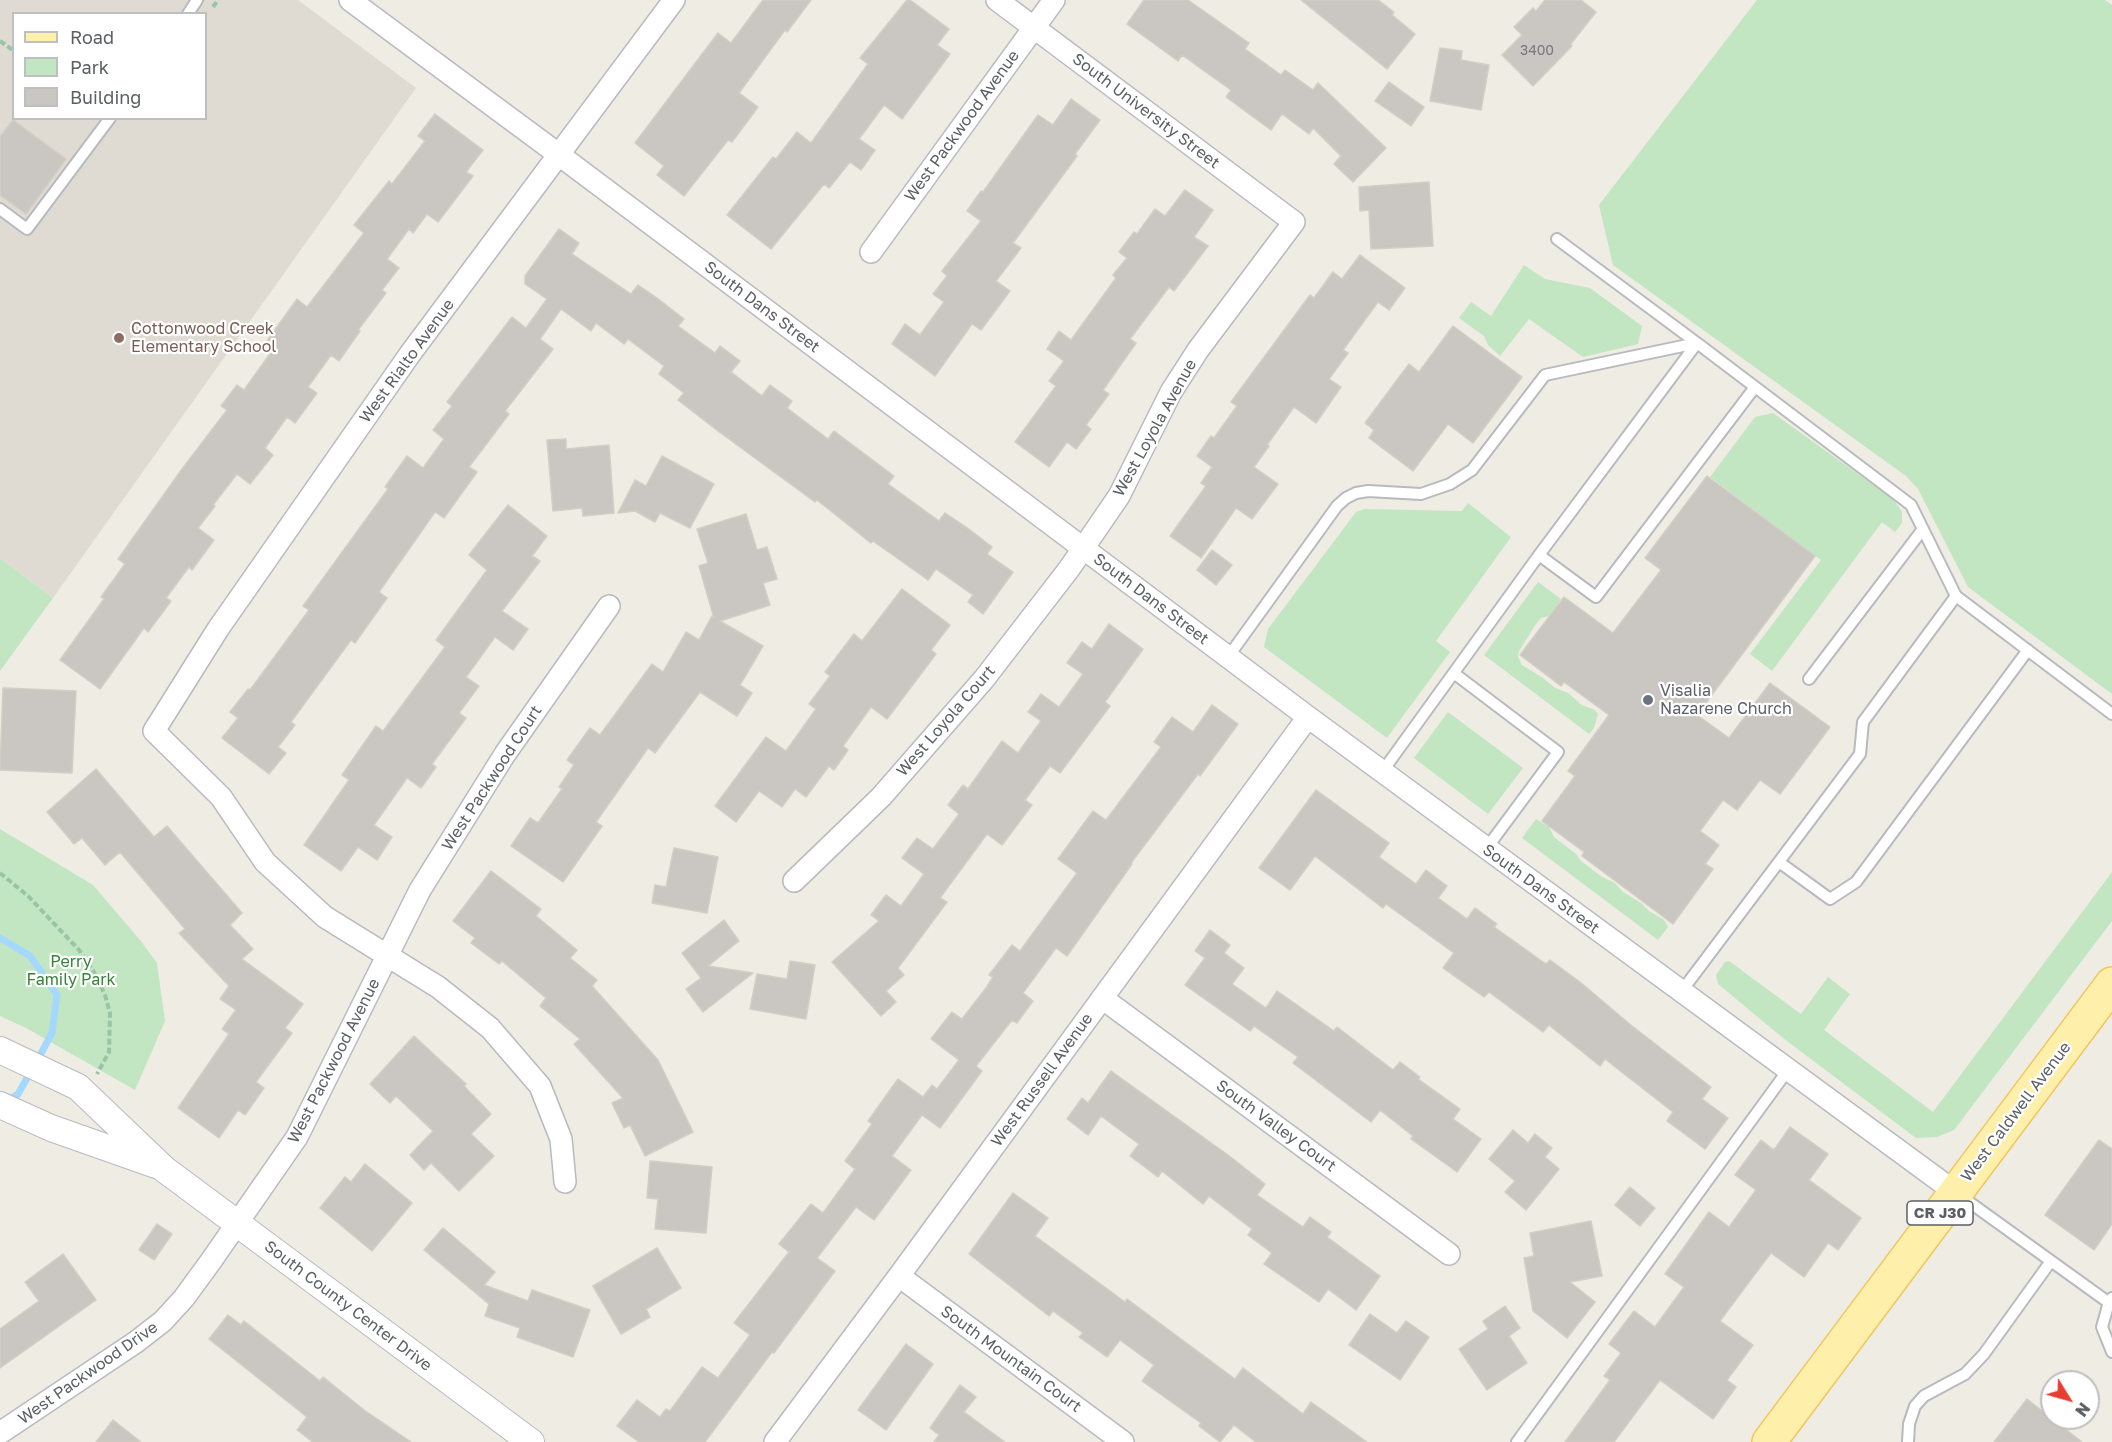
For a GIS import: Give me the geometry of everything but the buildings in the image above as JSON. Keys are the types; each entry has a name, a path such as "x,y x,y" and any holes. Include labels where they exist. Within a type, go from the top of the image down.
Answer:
{"main road":[{"name":"West Caldwell Avenue","path":"1769,1442 2112,984"}],"street":[{"name":"South Dans Street","path":"351,0 1382,772 1955,1192"},
{"name":"West Rialto Avenue","path":"388,957 325,917 265,862 221,797 154,730 218,629 417,345 674,0"},
{"name":"South University Street","path":"998,0 1294,222"},
{"name":"West Packwood Avenue","path":"871,252 1054,0"},
{"name":"West Loyola Avenue","path":"1083,548 1119,496 1171,392 1187,366 1294,222"},
{"name":"West Loyola Court","path":"794,881 881,797 968,698 1083,548"},
{"name":"West Packwood Court","path":"388,957 420,890 493,773 609,606"},
{"name":"West Russell Avenue","path":"775,1442 1308,717"},
{"name":"West Packwood Avenue","path":"237,1224 297,1137 388,957"},
{"path":"388,957 438,987 490,1028 540,1086 561,1139 565,1182"},
{"name":"South Valley Court","path":"1102,998 1449,1254"},
{"name":"South County Center Drive","path":"0,1050 87,1081 164,1168 531,1442"},
{"name":"South County Center Drive","path":"0,1105 51,1128 164,1168"},
{"name":"West Packwood Drive","path":"0,1433 136,1341 163,1320 184,1298 237,1224"},
{"name":"South Mountain Court","path":"899,1276 1123,1442"}],"lane":[{"path":"0,209 27,229 109,120"},
{"path":"1557,239 1911,505 1956,596 2112,714"},
{"path":"1382,772 1539,555 1697,344"},
{"path":"1228,657 1337,506 1346,498 1368,491 1421,494 1450,484 1472,470 1545,375 1697,344"},
{"path":"1539,555 1596,597 1755,387"},
{"path":"1809,679 1923,529"},
{"path":"1681,992 1860,754 1863,722 1956,596"},
{"path":"1779,862 1830,899 1856,882 2028,650"},
{"path":"1455,674 1558,752 1486,849"},
{"path":"1517,1442 1788,1070"},
{"path":"1955,1192 2111,1302 2102,1327 2112,1352"},
{"path":"1908,1442 1909,1424 1915,1406 1923,1396 1965,1374 1984,1354 2050,1261"}],"path":[{"path":"0,873 28,896 79,950 94,972 105,995 110,1013 109,1052 87,1081"}],"shaded area":[{"name":"Cottonwood Creek Elementary School","path":"0,0 298,0 416,88 53,598 0,558"}],"green space":[{"path":"1757,0 2105,0 2112,5 2112,694 1968,587 1918,489 1906,476 1613,265 1599,205"},
{"path":"1524,265 1545,279 1590,288 1642,326 1638,344 1583,357 1529,319 1500,356 1488,345 1484,336 1459,318 1471,302 1491,316"},
{"path":"1773,413 1894,500 1902,512 1902,523 1895,532 1882,522 1772,671 1750,654 1821,560 1710,477 1755,417"},
{"path":"1468,503 1511,537 1436,641 1450,652 1387,738 1264,647 1268,629 1356,512 1364,509 1462,511"},
{"path":"0,558 53,598 0,671"},
{"path":"1538,582 1561,599 1549,616 1541,618 1536,624 1519,651 1518,657 1522,665 1555,688 1568,693 1582,705 1595,710 1598,714 1594,728 1589,734 1484,655"},
{"path":"1448,712 1523,768 1488,814 1414,758"},
{"path":"1536,819 1549,827 1554,837 1576,854 1581,861 1664,920 1668,927 1658,940 1522,838"},
{"name":"Perry Family Park","path":"0,829 93,885 157,963 165,1021 135,1090 26,1028 0,1016"},
{"path":"2112,872 2112,921 1954,1130 1937,1137 1916,1138 1783,1038 1718,984 1716,975 1725,962 1729,961 1801,1014 1828,977 1850,994 1824,1030 1933,1112"}],"waterway":[{"path":"0,938 30,956 57,995 52,1033 37,1061"},
{"path":"7,1101 18,1094 31,1071"}],"place":[{"name":"Cottonwood Creek Elementary School","path":"119,338"},
{"name":"Visalia Nazarene Church","path":"1648,700"}]}
